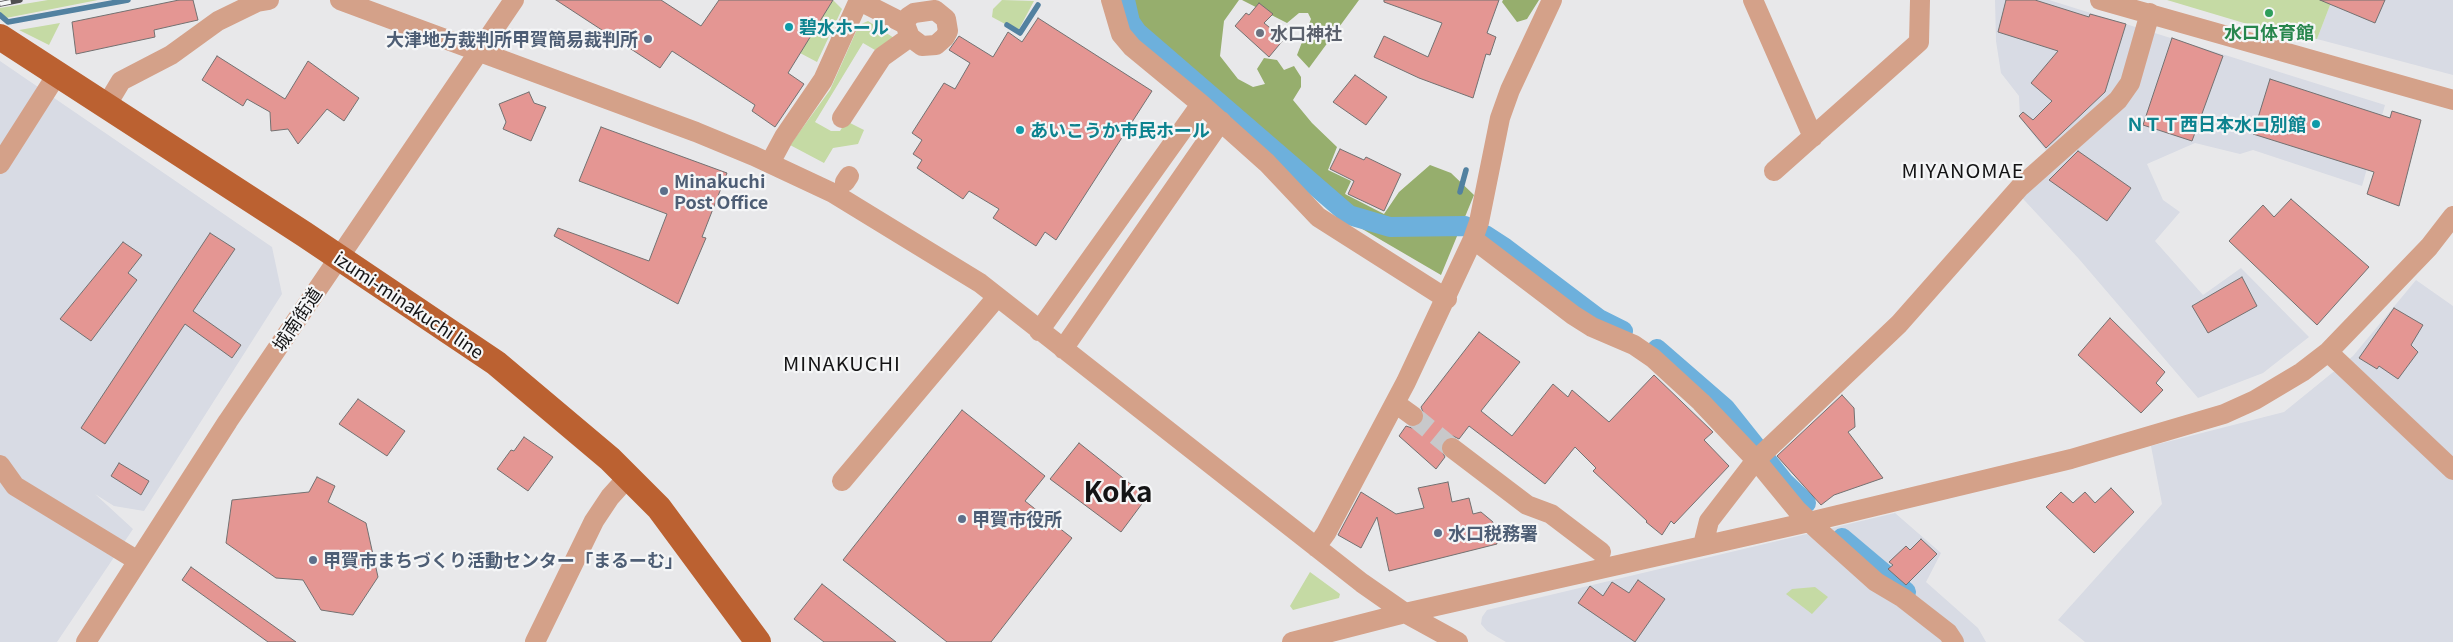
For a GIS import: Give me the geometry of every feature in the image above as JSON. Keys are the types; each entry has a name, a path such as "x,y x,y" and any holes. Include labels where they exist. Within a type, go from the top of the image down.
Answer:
{"main road":[{"name":"izumi-minakuchi line","path":"0,37 56,76 106,106 496,363 628,477 659,508 758,642"}],"street":[{"path":"106,106 121,81 171,55 218,22 256,2 269,0"},
{"path":"340,0 696,132 770,163 841,198 936,255 997,297 1316,547 1406,613 1458,642"},
{"name":"城南街道","path":"86,642 228,421 514,0"},
{"path":"770,163 784,138 823,80 858,0 908,31 882,57 842,118"},
{"path":"1111,0 1121,34 1132,47 1221,121 1266,163 1318,217 1446,299"},
{"path":"1316,547 1326,533 1395,403 1446,299 1475,232 1500,118 1510,90 1552,0"},
{"path":"1753,0 1813,137"},
{"path":"1774,172 1919,42 1920,0"},
{"path":"2100,0 2453,100"},
{"path":"1703,545 1709,521 1761,455 1899,324 2020,187 2118,100 2130,83 2150,13"},
{"path":"0,164 56,76"},
{"path":"1039,330 1201,104"},
{"path":"1063,349 1221,121"},
{"path":"1292,642 1406,613 1809,522 2071,459 2189,426 2224,414 2255,400 2302,372 2328,352 2424,253 2453,216"},
{"path":"1475,232 1574,315 1592,327 1634,345 1653,358 1761,455 1797,510 1809,522 1876,582 1903,598 1933,621 1948,633 1954,642"},
{"path":"842,481 997,297"},
{"path":"2328,352 2453,470"},
{"path":"1395,403 1413,416"},
{"path":"1452,448 1527,505 1551,514 1601,552"},
{"path":"0,466 15,486 138,561"},
{"path":"535,642 594,521 610,497 628,477"}],"shaded area":[{"path":"1995,0 2049,0 2385,105 2362,186 2253,150 2240,154 2195,143 2147,164 2163,200 2180,212 2155,241 2203,295 2241,268 2309,337 2263,373 2198,398 2079,259 2012,187 2048,153 2020,118 2019,96 2001,73 1996,41"},
{"path":"2332,0 2453,0 2453,75 2317,39"},
{"path":"0,61 272,247 282,294 144,511 114,506 95,494 133,529 57,642 0,642"},
{"path":"2416,280 2453,306 2453,642 2085,642 2058,620 2162,504 2151,446 2284,412 2353,356"},
{"path":"1895,513 1941,553 1926,582 1978,628 1986,642 1506,642 1487,631 1481,624 1482,617 1487,610"}],"green space":[{"path":"48,0 98,0 6,18 0,12 0,8"},
{"path":"833,0 842,9 817,62 800,53"},
{"path":"1002,0 1034,1 1018,31 992,17 993,9"},
{"path":"1120,0 1239,0 1224,21 1220,56 1238,79 1253,87 1265,84 1257,69 1264,58 1277,60 1284,70 1294,66 1301,77 1301,87 1293,100 1312,123 1337,147 1328,170 1351,181 1345,194 1384,214 1399,192 1430,165 1451,173 1474,195 1441,275 1352,223 1163,65 1125,25"},
{"path":"1242,0 1359,0 1309,68 1297,55 1311,19 1308,13 1299,13 1287,23"},
{"path":"1503,0 1539,0 1527,19 1517,22 1502,2"},
{"name":"水口体育館","path":"2167,0 2332,0 2317,39 2254,26"},
{"path":"868,21 894,38 875,50 863,43 815,122 831,131 840,131 846,121 864,130 858,144 833,148 824,163 790,145 830,90 859,25"},
{"path":"60,23 49,45 19,30"},
{"path":"1310,572 1340,594 1339,598 1293,610 1290,606"},
{"path":"1815,587 1828,597 1812,614 1786,594 1792,589"}],"building":[{"path":"179,0 193,0 198,20 154,30 155,37 76,54 72,22"},
{"path":"556,0 661,0 701,26 719,0 833,0 788,73 804,84 775,127 752,111 755,105 672,51 660,68"},
{"path":"1384,0 1499,0 1487,33 1496,37 1490,55 1486,54 1473,98 1419,78 1374,57 1384,36 1428,57 1442,23 1384,2"},
{"path":"2006,0 2035,0 2089,17 2090,14 2126,24 2105,92 2046,148 2019,116 2023,112 2033,120 2052,101 2031,83 2058,51 1998,32"},
{"path":"2320,0 2385,0 2375,23"},
{"name":"水口神社","path":"1259,3 1273,14 1264,23 1284,39 1269,57 1235,26 1246,13 1249,15"},
{"name":"あいこうか市民ホール","path":"1038,18 1152,91 1056,240 1045,232 1036,246 993,218 999,209 969,191 963,199 917,168 922,160 913,154 922,140 912,133 944,83 955,89 970,63 949,50 959,36 993,57 1008,32 1022,42"},
{"path":"2172,38 2223,56 2192,141 2143,125"},
{"path":"217,56 285,99 308,61 359,98 344,121 327,109 298,144 288,129 271,131 270,112 247,99 243,106 202,80"},
{"path":"1355,75 1387,97 1366,125 1333,102"},
{"name":"ＮＴＴ西日本水口別館","path":"2270,79 2390,118 2392,111 2421,120 2399,206 2367,194 2374,172 2253,134"},
{"path":"529,92 534,103 546,107 531,141 503,129 506,122 499,104"},
{"path":"601,127 727,173 702,237 706,238 678,304 554,236 558,228 649,261 667,214 579,181"},
{"path":"1340,149 1364,160 1366,157 1401,174 1384,211 1348,194 1354,181 1330,169"},
{"path":"2078,151 2131,188 2107,221 2049,180"},
{"path":"2291,199 2369,267 2317,325 2229,241 2263,205 2274,217"},
{"path":"210,233 235,249 193,311 241,345 232,358 185,324 105,444 81,428"},
{"path":"123,242 142,255 128,273 137,280 91,341 60,319"},
{"path":"2242,277 2257,306 2208,333 2192,306"},
{"path":"2394,308 2423,325 2411,345 2418,352 2398,379 2379,366 2377,369 2359,358"},
{"path":"2110,318 2165,372 2156,383 2163,390 2141,413 2078,355"},
{"path":"1479,332 1520,362 1481,411 1512,436 1553,384 1568,397 1572,390 1609,422 1654,375 1713,432 1704,440 1729,466 1674,524 1671,521 1662,535 1593,471 1596,468 1575,447 1545,484 1469,426 1459,439 1453,436 1443,440 1440,447 1445,457 1436,469 1399,436 1406,426 1412,428 1422,423 1425,417 1421,407"},
{"path":"1842,395 1854,408 1855,427 1848,432 1883,478 1834,495 1821,505 1777,456"},
{"path":"358,399 405,431 387,456 339,424"},
{"name":"甲賀市役所","path":"962,410 1045,476 1025,501 1072,538 991,642 947,642 843,560"},
{"path":"524,437 553,457 528,491 497,469 511,450 514,451"},
{"path":"1079,443 1147,497 1121,532 1050,479"},
{"path":"119,463 149,481 141,495 111,476"},
{"name":"甲賀市まちづくり活動センター「まるーむ」","path":"317,477 335,486 328,502 366,523 378,577 353,615 321,610 303,580 276,578 226,543 232,500 309,492"},
{"name":"水口税務署","path":"1448,482 1452,502 1469,498 1473,514 1481,512 1493,522 1497,544 1389,571 1377,517 1361,548 1338,535 1361,492 1396,514 1424,508 1418,488"},
{"path":"2111,488 2134,512 2094,553 2046,507 2061,492 2073,503 2085,492 2095,503"},
{"path":"1921,539 1937,554 1906,585 1888,569 1893,565 1889,562 1906,546 1910,550"},
{"path":"191,567 296,642 268,642 182,580"},
{"path":"1638,580 1665,599 1635,642 1578,603 1590,586 1603,596 1612,582 1629,593"},
{"path":"822,584 896,642 824,642 794,619"}],"waterway":[{"path":"0,15 8,22 128,0"},
{"path":"1125,0 1130,22 1137,32 1349,215 1390,227 1465,226 1485,235 1505,248 1599,319 1623,331"},
{"path":"1007,25 1020,33 1038,5"},
{"path":"1460,192 1466,170"},
{"path":"1447,225 1448,221"},
{"path":"1657,349 1725,408 1784,482 1806,503"},
{"path":"1842,538 1906,592"}],"tunnel":[{"path":"1413,416 1452,448"}],"railway":[{"path":"0,4 20,0"}],"place":[{"name":"水口体育館","path":"2269,13"},
{"name":"碧水ホール","path":"789,27"},
{"name":"水口神社","path":"1260,33"},
{"name":"大津地方裁判所甲賀簡易裁判所","path":"648,39"},
{"name":"ＮＴＴ西日本水口別館","path":"2316,124"},
{"name":"あいこうか市民ホール","path":"1020,130"},
{"name":"Minakuchi Post Office","path":"664,191"},
{"name":"甲賀市役所","path":"962,519"},
{"name":"水口税務署","path":"1438,533"},
{"name":"甲賀市まちづくり活動センター「まるーむ」","path":"313,560"}],"district":[{"name":"MIYANOMAE","path":"1963,170"},
{"name":"MINAKUCHI","path":"842,363"},
{"name":"Koka","path":"1118,491"}]}
